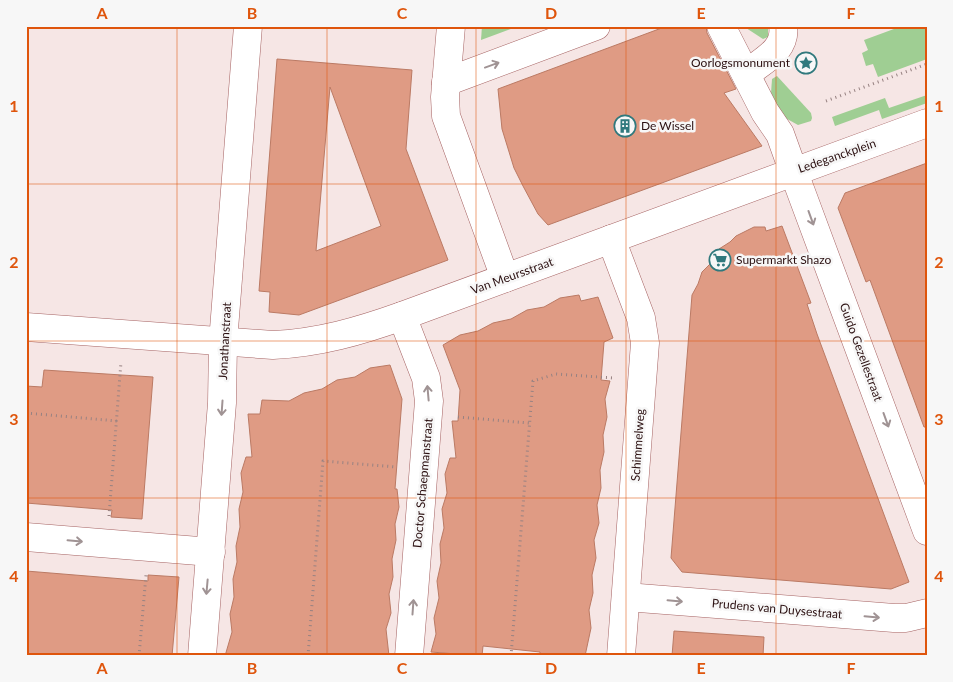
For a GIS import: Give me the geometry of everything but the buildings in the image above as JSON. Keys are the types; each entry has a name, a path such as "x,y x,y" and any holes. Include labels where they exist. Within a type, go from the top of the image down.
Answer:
{"street":[{"name":"Jonathanstraat","path":"202,656 222,403 223,342 248,26"},
{"path":"451,26 446,82 445,107 447,122 505,278"},
{"path":"446,82 596,26"},
{"name":"Ledeganckplein","path":"721,26 765,112 780,134 794,172 927,124"},
{"path":"746,74 779,47 784,36 783,26"},
{"name":"Van Meursstraat","path":"26,327 273,345 308,343 348,334 402,316 794,172"},
{"name":"Guido Gezellestraat","path":"794,172 927,530"},
{"name":"Schimmelweg","path":"611,239 641,318 645,343 621,656"},
{"name":"Doctor Schaepmanstraat","path":"402,316 426,378 429,401 421,655"},
{"path":"26,537 210,552"},
{"name":"Prudens van Duysestraat","path":"626,597 894,618 906,618 927,613"}],"path":[{"path":"826,101 927,64"},
{"path":"511,656 533,381 556,374 612,378"},
{"path":"110,509 120,375"},
{"path":"26,413 117,420"},
{"path":"453,417 529,423"},
{"path":"308,656 323,462 397,467"},
{"path":"139,656 145,590"},
{"path":"421,655 460,656"}],"green space":[{"path":"482,26 519,26 481,40"},
{"path":"743,26 768,26 768,37 763,39"},
{"path":"902,26 926,26 927,59 878,77 873,64 866,66 862,53 868,50 864,40"},
{"path":"777,76 811,113 811,121 798,125 771,110 772,79"},
{"path":"927,95 927,103 882,119 879,110 835,126 832,117 885,98 889,108"}],"place":[{"name":"Oorlogsmonument","path":"806,63"},
{"name":"De Wissel","path":"625,126"},
{"name":"Supermarkt Shazo","path":"720,260"}]}
